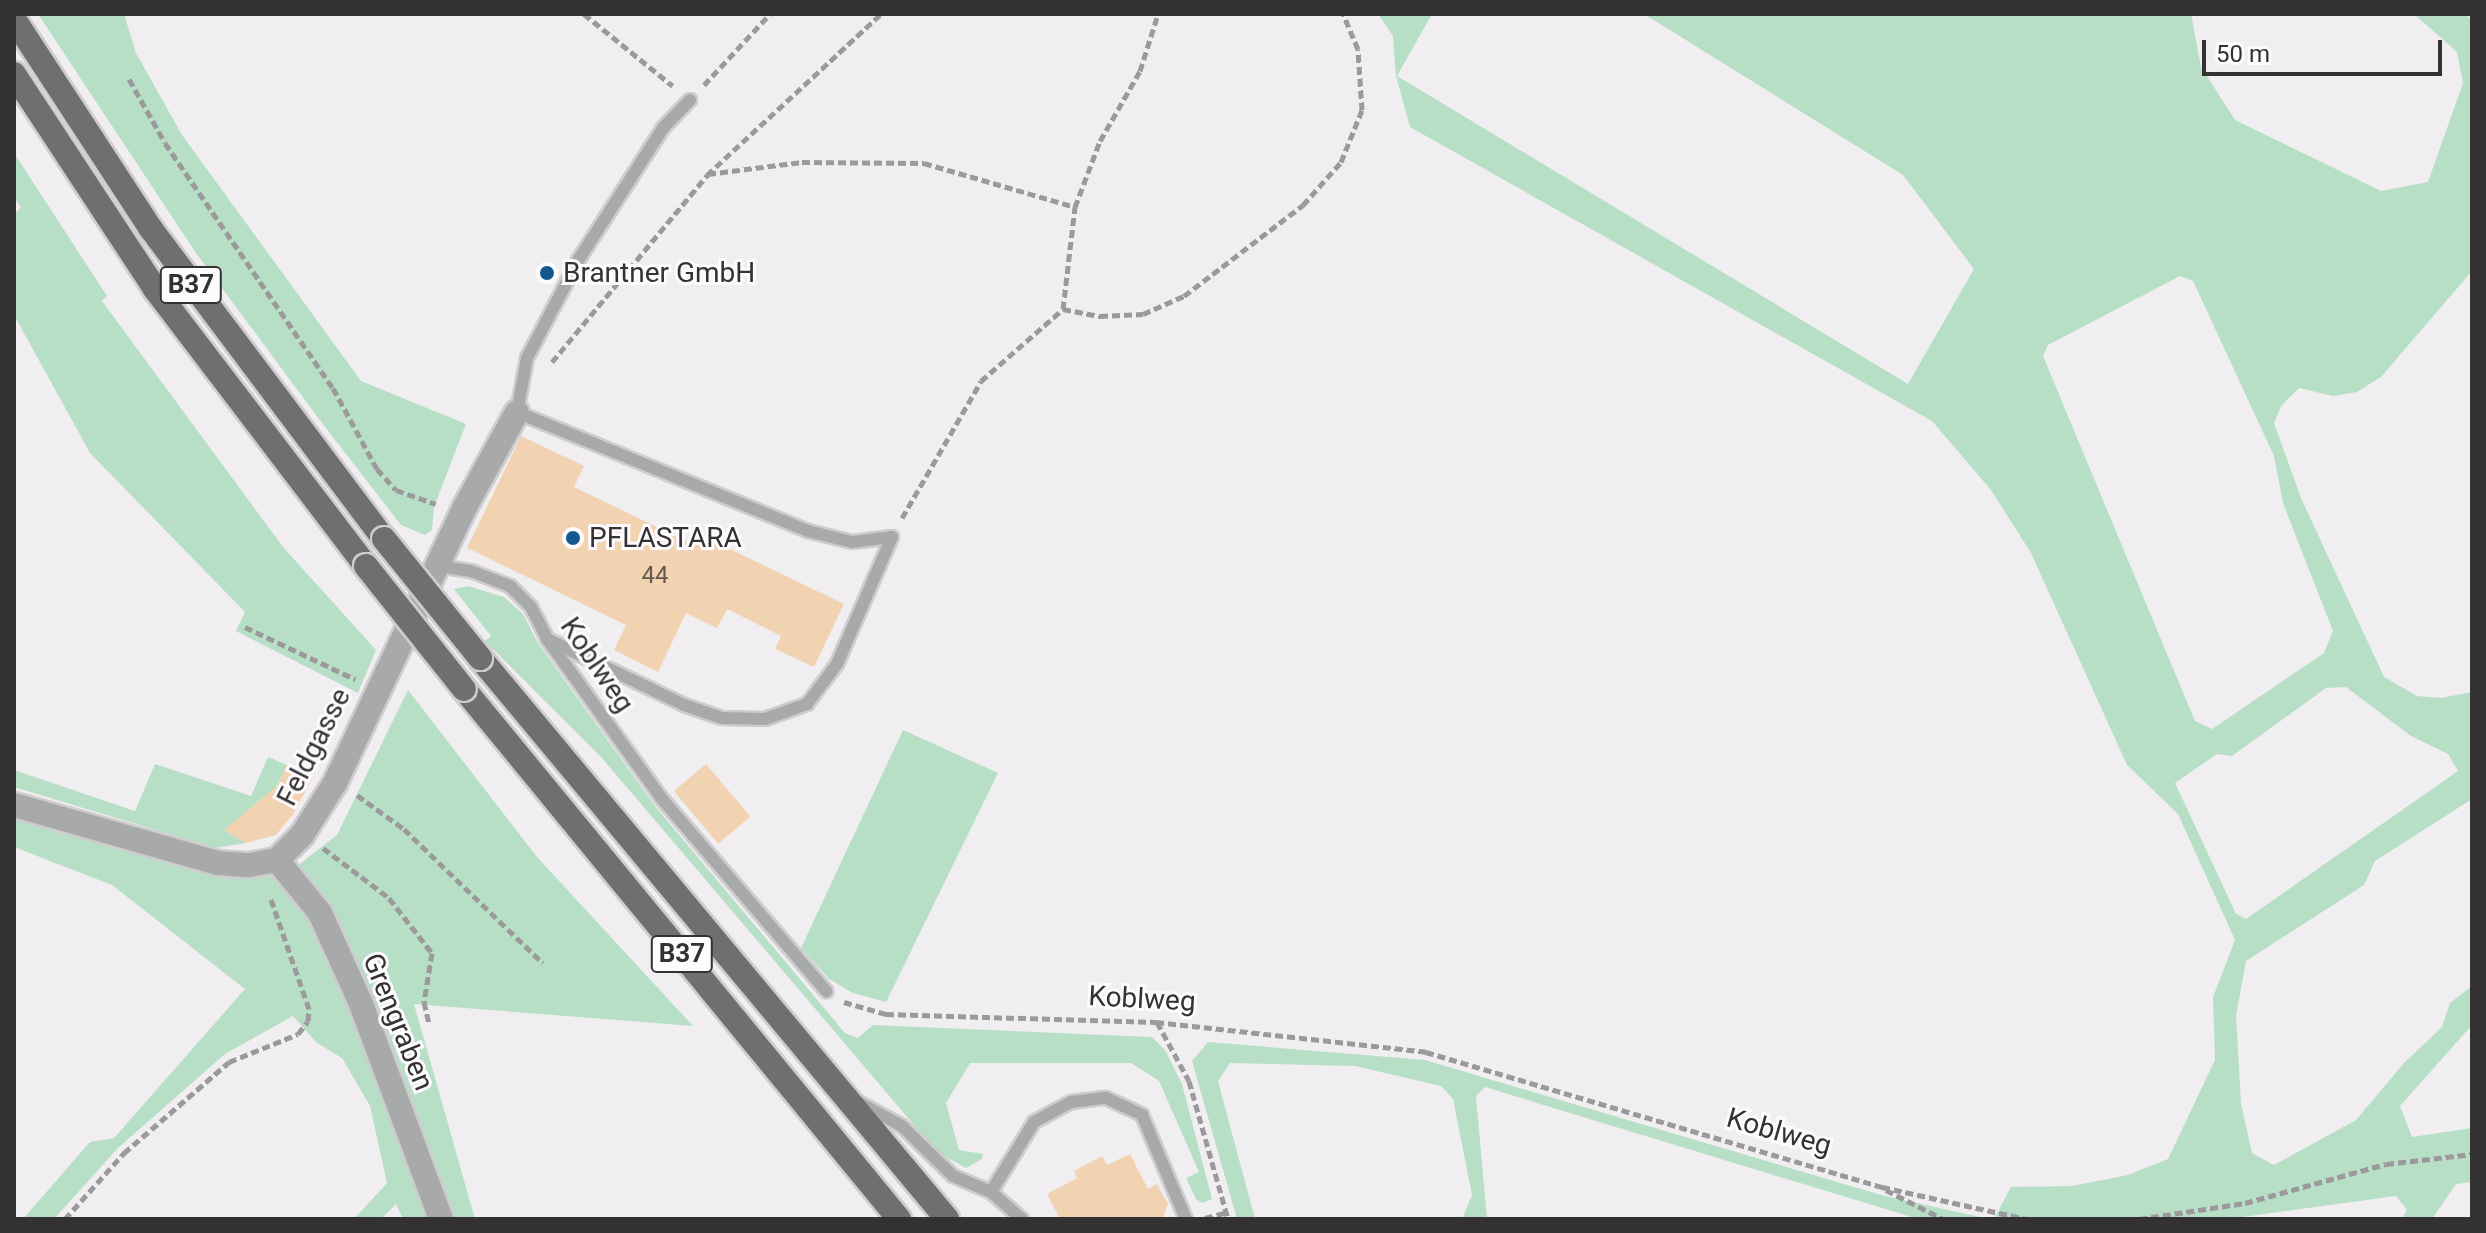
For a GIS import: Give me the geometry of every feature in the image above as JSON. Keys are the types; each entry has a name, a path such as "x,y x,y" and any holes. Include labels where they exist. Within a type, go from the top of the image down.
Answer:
{"main road":[{"name":"B37","path":"14,19 151,229 384,539 947,1219"},
{"name":"B37","path":"14,74 155,289 366,566 899,1219"}],"street":[{"name":"Feldgasse","path":"277,860 302,835 335,783 465,507 517,412"},
{"path":"14,805 154,848 249,865 277,860"},
{"name":"Grengraben","path":"277,860 320,913 361,1004 441,1219"}],"lane":[{"path":"690,100 663,128 572,271 527,358 517,412 808,531 852,542 892,537"},
{"path":"547,639 684,705 722,718 765,719 807,704 837,664 892,537"},
{"name":"Koblweg","path":"438,566 471,571 510,586 531,607 547,639 662,799 826,991"},
{"path":"845,1095 902,1126 953,1176 991,1192 1022,1219"},
{"path":"991,1192 1034,1122 1071,1102 1106,1098 1142,1115 1186,1219"}],"path":[{"path":"584,14 592,17 690,100 770,14"},
{"path":"517,412 707,175 881,14"},
{"path":"892,537 981,381 1063,309 1075,207 1100,141 1140,71 1158,14"},
{"path":"1063,309 1100,316 1157,308 1184,296 1303,205 1341,162 1362,110 1358,49 1343,14"},
{"path":"129,79 165,143 333,388 377,469 396,490 418,503 465,507"},
{"path":"707,175 754,164 924,163 1075,207"},
{"path":"245,627 377,690"},
{"path":"335,783 404,829 543,963"},
{"path":"302,835 389,898 432,953 424,1002 429,1023"},
{"path":"65,1219 124,1153 229,1062 298,1034 308,1021 309,1009 266,885 249,865"},
{"name":"Koblweg","path":"826,991 850,1006 886,1014 1156,1022 1426,1052 1882,1187 2026,1219"},
{"path":"1156,1022 1189,1081 1228,1215 1201,1219"},
{"path":"2139,1219 2245,1203 2386,1164 2472,1154"},
{"path":"1882,1187 1943,1219"}],"green space":[{"path":"38,14 124,14 136,53 182,135 361,381 466,424 434,507 432,530 425,535 401,525 322,423 196,253"},
{"path":"1378,14 1432,14 1397,76 1908,384 1974,269 1903,175 1644,14 2191,14 2201,67 2235,120 2381,191 2428,182 2463,83 2457,52 2414,14 2465,14 2472,20 2472,271 2381,377 2357,392 2333,396 2299,388 2281,406 2274,423 2301,498 2384,677 2417,696 2441,698 2472,692 2472,799 2375,861 2364,885 2246,961 2236,1016 2241,1104 2252,1153 2274,1165 2356,1120 2404,1063 2442,1027 2450,1003 2472,986 2472,1025 2400,1106 2412,1137 2472,1128 2472,1182 2456,1184 2432,1219 2402,1219 2407,1210 2396,1196 2228,1219 1994,1219 2011,1187 2072,1186 2128,1175 2168,1159 2215,1060 2213,997 2235,940 2178,814 2127,765 2031,553 1991,490 1932,421 1410,127 1396,76 1393,36","holes":["2180,276 2193,281 2274,456 2283,503 2333,631 2324,653 2212,729 2195,721 2043,356 2048,345","2346,687 2411,736 2448,754 2458,771 2246,919 2236,914 2175,783 2217,754 2232,756 2326,688"]},
{"path":"14,153 107,296 102,301 283,547 376,650 358,693 236,631 245,612 90,453 14,315 14,215 21,207 14,197"},
{"path":"468,586 504,597 523,614 538,643 655,806 845,1033 858,1038 873,1025 1152,1037 1165,1050 1182,1084 1212,1199 1202,1203 1196,1199 1186,1178 1199,1172 1159,1081 1131,1063 970,1063 946,1103 959,1150 983,1154 982,1159 966,1168 937,1152 602,758 485,641 491,636 454,589"},
{"path":"408,690 537,857 693,1026 414,1004 475,1219 403,1219 396,1204 381,1219 354,1219 387,1183 370,1106 342,1058 317,1043 293,1016 225,1054 118,1148 54,1219 23,1219 90,1142 114,1138 245,989 112,885 14,847 14,818 214,877 284,876 337,835"},
{"path":"903,730 998,773 886,1002 853,993 829,979 801,948"},
{"path":"268,757 287,765 268,803 260,800 225,830 246,843 215,848 14,787 14,770 135,811 155,764 251,796"},
{"path":"1208,1042 1425,1060 1881,1195 1989,1219 1918,1219 1485,1087 1476,1096 1487,1219 1462,1219 1472,1195 1453,1099 1441,1086 1355,1066 1230,1063 1218,1081 1255,1219 1237,1219 1192,1061"}],"building":[{"path":"521,436 584,466 574,487 694,545 699,534 844,604 814,667 775,649 781,636 727,609 717,628 686,613 658,672 614,650 626,625 467,548"},
{"path":"706,764 750,817 718,844 674,791"},
{"path":"287,765 312,778 294,813 276,835 246,843 224,830 277,786"},
{"path":"1130,1154 1148,1189 1157,1184 1168,1204 1162,1219 1060,1219 1047,1194 1077,1178 1074,1171 1102,1156 1107,1165"}],"place":[{"name":"Brantner GmbH","path":"547,273"},
{"name":"PFLASTARA","path":"573,538"}]}
